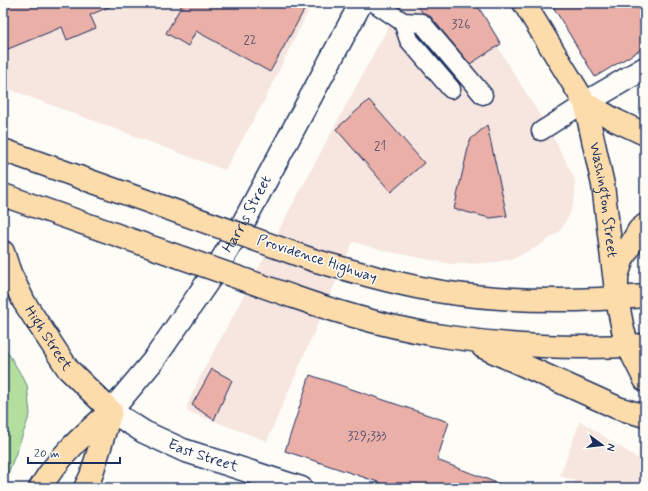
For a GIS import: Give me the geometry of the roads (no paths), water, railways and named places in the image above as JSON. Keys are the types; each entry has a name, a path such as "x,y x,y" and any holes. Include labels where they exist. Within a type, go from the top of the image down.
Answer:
{"main road":[{"name":"Harris Street","path":"111,411 153,361 214,271 240,229 361,3"},
{"name":"Washington Street","path":"524,3 585,103 603,185 617,299"},
{"path":"585,103 645,68"},
{"name":"Washington Street","path":"585,103 617,122 645,134"},
{"name":"Providence Highway","path":"3,150 314,260 386,280 442,292 520,299 617,299 645,296"},
{"path":"3,195 290,296 368,320 466,340 534,346 637,346"},
{"path":"645,225 639,230 623,258 617,276 617,299 623,330 637,346 645,380"},
{"name":"High Street","path":"3,252 10,273 24,302 68,369 111,411"},
{"path":"466,340 618,408 645,416"},
{"path":"40,488 49,472 65,454 87,431 111,411"},
{"path":"85,488 91,476 111,411"},
{"name":"East Street","path":"111,411 144,432 183,450 300,488"}],"lane":[{"path":"375,3 403,22 422,23 483,95"},
{"path":"403,22 409,40 451,89"},
{"path":"541,131 585,103"}]}
